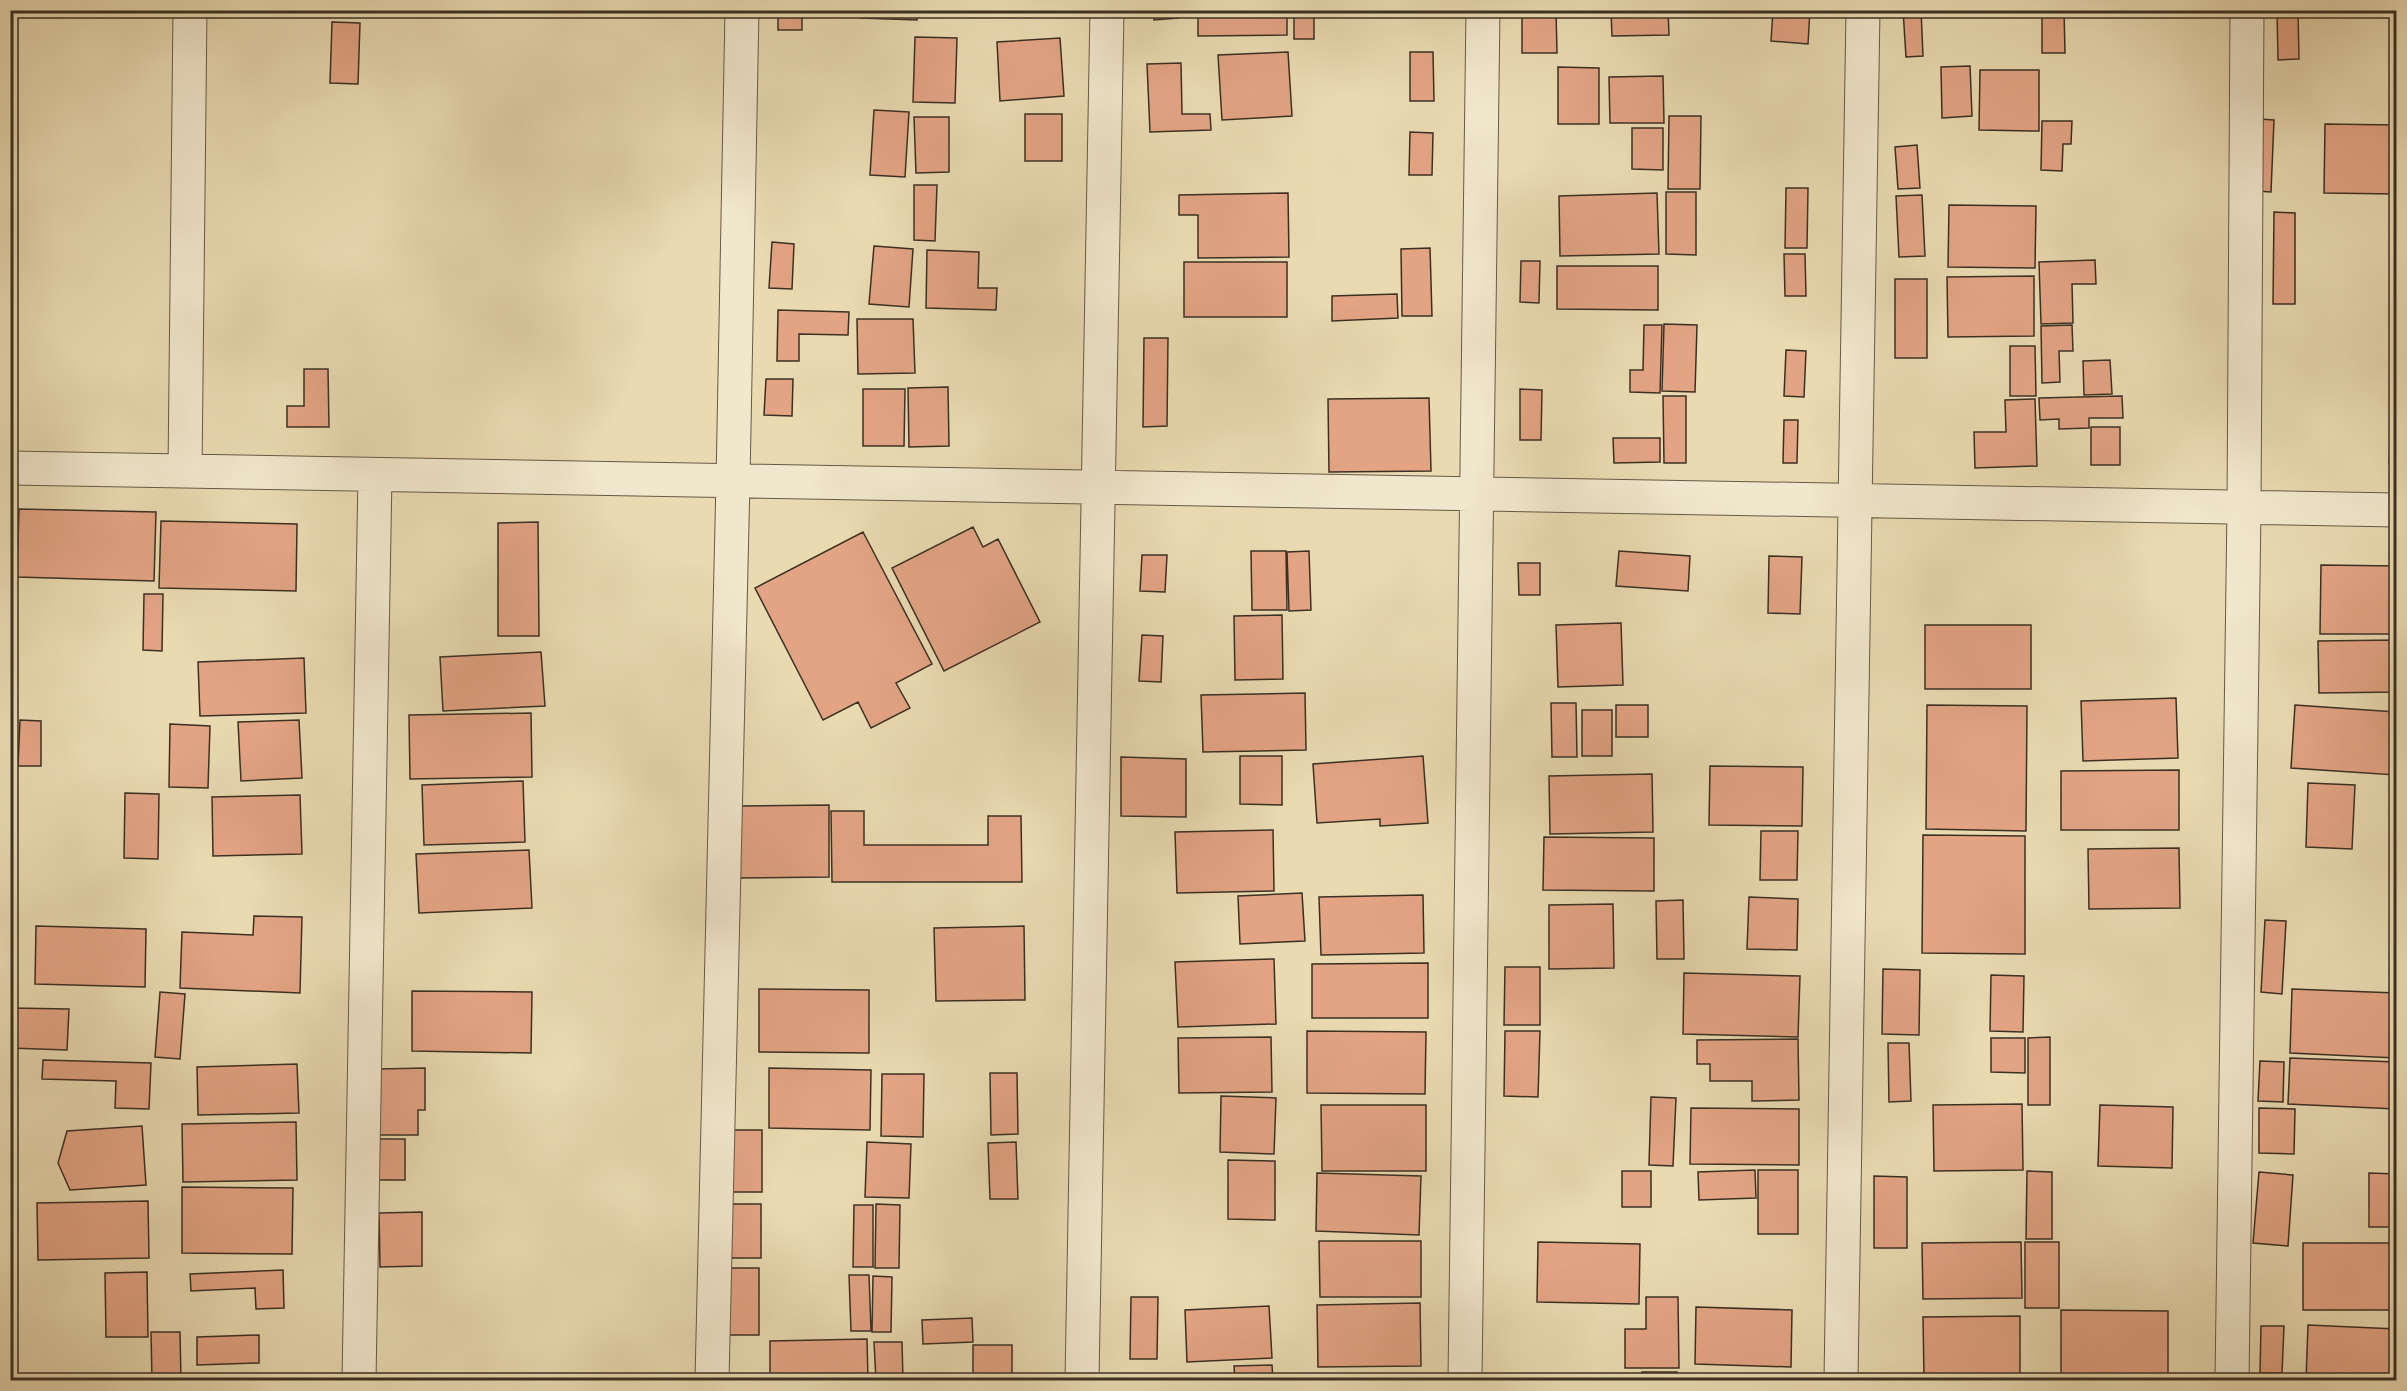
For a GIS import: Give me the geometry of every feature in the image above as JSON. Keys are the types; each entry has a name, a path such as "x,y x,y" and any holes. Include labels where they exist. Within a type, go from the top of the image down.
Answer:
{"street":[{"path":"185,471 190,10"},
{"path":"712,1380 734,481 742,10"},
{"path":"1082,1380 1107,10"},
{"path":"1465,1380 1483,10"},
{"path":"1841,1380 1863,10"},
{"path":"2232,1380 2244,507 2247,10"},
{"path":"10,468 2397,510"},
{"path":"359,1380 375,475"}],"building":[{"path":"778,10 802,10 802,30 778,30"},
{"path":"860,10 917,10 917,20 860,18"},
{"path":"1154,10 1178,10 1178,18 1154,20"},
{"path":"1198,10 1287,10 1287,35 1198,36"},
{"path":"1294,10 1314,10 1314,39 1294,39"},
{"path":"1522,10 1556,10 1557,53 1522,53"},
{"path":"1611,10 1668,10 1669,35 1612,36"},
{"path":"1773,10 1810,10 1808,44 1771,41"},
{"path":"1903,10 1921,10 1923,56 1906,57"},
{"path":"2042,10 2064,10 2065,53 2042,53"},
{"path":"2277,10 2298,10 2299,59 2278,60"},
{"path":"332,22 360,23 358,84 330,83"},
{"path":"915,37 957,38 955,103 913,102"},
{"path":"1060,38 1064,96 1000,101 997,42"},
{"path":"1288,52 1292,116 1222,120 1218,55"},
{"path":"1410,52 1433,52 1434,101 1410,101"},
{"path":"1181,63 1182,114 1210,114 1211,130 1150,132 1147,64"},
{"path":"1970,66 1972,116 1942,118 1941,67"},
{"path":"1558,67 1599,68 1599,124 1558,124"},
{"path":"1980,70 2039,70 2039,131 1979,130"},
{"path":"1663,76 1664,123 1610,123 1609,77"},
{"path":"874,110 909,112 905,177 870,175"},
{"path":"1025,114 1062,114 1062,161 1025,161"},
{"path":"1669,116 1701,116 1700,189 1668,189"},
{"path":"914,117 949,117 949,172 916,173"},
{"path":"2259,119 2274,120 2271,192 2256,191"},
{"path":"2042,121 2072,121 2071,144 2063,144 2062,171 2041,170"},
{"path":"2325,124 2396,125 2396,194 2324,193"},
{"path":"1632,128 1663,128 1663,170 1632,169"},
{"path":"1410,132 1433,133 1432,175 1409,175"},
{"path":"1917,145 1920,188 1898,189 1895,147"},
{"path":"914,185 937,185 935,241 914,240"},
{"path":"1786,188 1808,188 1807,248 1785,248"},
{"path":"1666,192 1696,192 1696,255 1666,254"},
{"path":"1288,193 1289,257 1198,258 1198,215 1179,215 1179,195"},
{"path":"1657,193 1659,254 1560,256 1559,196"},
{"path":"1922,195 1925,256 1899,257 1896,196"},
{"path":"1949,205 2036,206 2035,268 1948,267"},
{"path":"2274,212 2295,213 2295,304 2273,304"},
{"path":"772,242 794,244 792,289 769,288"},
{"path":"874,246 913,249 909,307 869,304"},
{"path":"1430,248 1432,316 1402,316 1401,249"},
{"path":"927,250 979,252 978,288 997,288 996,310 926,308"},
{"path":"1784,254 1805,254 1806,296 1785,296"},
{"path":"2095,260 2096,284 2072,284 2073,323 2041,324 2039,262"},
{"path":"1521,261 1540,261 1539,303 1520,302"},
{"path":"1184,262 1287,262 1287,317 1184,317"},
{"path":"1557,266 1658,266 1658,310 1557,309"},
{"path":"2034,276 2034,336 1948,337 1947,277"},
{"path":"1895,279 1927,279 1927,358 1895,358"},
{"path":"1397,294 1398,318 1332,321 1332,296"},
{"path":"778,310 849,312 848,335 799,334 799,361 777,361"},
{"path":"857,319 913,319 915,373 858,374"},
{"path":"1664,324 1697,325 1695,392 1662,391"},
{"path":"1644,325 1662,325 1660,393 1630,392 1630,370 1643,370"},
{"path":"2072,325 2073,351 2059,351 2060,382 2042,383 2041,326"},
{"path":"1144,338 1168,338 1167,426 1143,427"},
{"path":"2010,346 2035,346 2036,396 2010,396"},
{"path":"1786,350 1806,351 1804,397 1784,396"},
{"path":"2110,360 2112,394 2084,395 2083,361"},
{"path":"304,369 328,369 329,427 287,427 287,406 304,406"},
{"path":"766,379 793,379 792,416 764,415"},
{"path":"948,387 949,446 909,447 908,388"},
{"path":"863,389 905,389 904,446 863,446"},
{"path":"1520,389 1542,390 1541,440 1520,440"},
{"path":"2393,394 2396,394 2396,464 2389,463"},
{"path":"1663,396 1686,396 1686,463 1664,463"},
{"path":"2122,396 2123,418 2089,418 2089,428 2059,429 2059,419 2040,420 2039,398"},
{"path":"1429,398 1431,471 1329,472 1328,399"},
{"path":"2035,399 2037,466 1975,468 1974,432 2006,432 2005,400"},
{"path":"1784,420 1798,420 1797,463 1783,463"},
{"path":"2091,427 2120,427 2120,465 2091,465"},
{"path":"1613,438 1660,438 1660,462 1614,463"},
{"path":"19,509 156,512 154,581 17,577"},
{"path":"161,521 297,524 296,591 159,588"},
{"path":"538,522 539,636 498,636 498,523"},
{"path":"973,527 983,547 998,539 1040,622 944,671 892,568"},
{"path":"863,532 932,664 896,683 910,708 871,728 858,702 823,720 755,588"},
{"path":"1251,551 1286,551 1287,610 1252,610"},
{"path":"1309,551 1311,610 1289,611 1287,552"},
{"path":"1619,551 1690,556 1688,591 1616,586"},
{"path":"1142,555 1167,555 1165,592 1140,591"},
{"path":"1769,556 1802,557 1800,614 1768,613"},
{"path":"1518,563 1540,563 1540,595 1519,595"},
{"path":"2321,565 2396,566 2396,634 2320,634"},
{"path":"144,594 163,594 162,651 143,650"},
{"path":"1282,615 1283,679 1235,680 1234,616"},
{"path":"1621,623 1623,685 1558,687 1556,625"},
{"path":"1925,625 2031,625 2031,689 1925,689"},
{"path":"1142,635 1163,636 1161,682 1139,681"},
{"path":"2396,640 2396,692 2319,693 2318,641"},
{"path":"541,652 545,706 443,711 440,657"},
{"path":"304,658 306,713 200,716 198,662"},
{"path":"1305,693 1306,750 1203,752 1201,695"},
{"path":"2176,698 2178,758 2083,761 2081,701"},
{"path":"1551,703 1576,703 1577,757 1552,757"},
{"path":"1616,705 1648,705 1648,737 1616,737"},
{"path":"1927,705 2027,706 2026,831 1926,829"},
{"path":"2295,705 2396,712 2396,775 2291,768"},
{"path":"1582,710 1612,710 1612,756 1582,756"},
{"path":"531,713 532,777 410,779 409,715"},
{"path":"20,720 41,721 41,766 18,766"},
{"path":"299,720 302,778 241,781 238,722"},
{"path":"170,724 210,726 208,788 169,787"},
{"path":"1240,756 1282,756 1282,805 1240,804"},
{"path":"1423,756 1428,823 1380,826 1380,819 1317,823 1313,764"},
{"path":"1121,757 1186,759 1186,817 1121,816"},
{"path":"1710,766 1803,767 1802,826 1709,825"},
{"path":"2179,770 2179,830 2061,830 2061,771"},
{"path":"1652,774 1653,832 1550,834 1549,776"},
{"path":"523,781 525,842 424,845 422,785"},
{"path":"2308,783 2355,785 2352,849 2306,847"},
{"path":"125,793 159,794 158,859 124,858"},
{"path":"300,795 302,854 213,856 212,797"},
{"path":"829,805 829,877 740,878 740,806"},
{"path":"831,811 864,811 864,845 988,845 988,816 1021,816 1022,882 832,882"},
{"path":"1273,830 1274,891 1177,893 1175,832"},
{"path":"1761,831 1798,831 1797,880 1760,880"},
{"path":"1923,835 2025,836 2025,954 1922,953"},
{"path":"1544,837 1654,838 1654,891 1543,890"},
{"path":"2179,848 2180,908 2089,909 2088,849"},
{"path":"529,850 532,908 419,913 416,854"},
{"path":"1302,893 1305,941 1240,944 1238,896"},
{"path":"1423,895 1424,953 1321,955 1319,897"},
{"path":"1749,897 1798,899 1797,950 1747,949"},
{"path":"1683,900 1684,959 1657,959 1656,901"},
{"path":"1613,904 1614,968 1549,969 1549,905"},
{"path":"254,916 302,917 300,993 180,988 182,932 253,935"},
{"path":"2265,920 2286,921 2282,994 2261,992"},
{"path":"36,926 146,929 145,987 35,984"},
{"path":"1024,926 1025,1000 936,1001 934,928"},
{"path":"1274,959 1276,1024 1178,1027 1175,962"},
{"path":"1428,963 1428,1018 1312,1018 1312,964"},
{"path":"1505,967 1540,967 1540,1025 1504,1025"},
{"path":"1883,969 1920,970 1919,1035 1882,1034"},
{"path":"1684,973 1800,976 1798,1037 1683,1034"},
{"path":"1991,975 2024,976 2023,1032 1990,1031"},
{"path":"759,989 869,990 869,1053 759,1052"},
{"path":"2292,989 2396,993 2396,1058 2290,1053"},
{"path":"412,991 532,992 531,1053 412,1051"},
{"path":"160,992 185,994 180,1059 155,1057"},
{"path":"10,1008 69,1009 67,1050 10,1048"},
{"path":"1307,1031 1426,1032 1425,1094 1307,1093"},
{"path":"1505,1031 1540,1031 1538,1097 1504,1096"},
{"path":"1271,1037 1272,1092 1179,1093 1178,1038"},
{"path":"2050,1037 2050,1105 2028,1105 2028,1038"},
{"path":"1991,1038 2025,1038 2025,1073 1991,1072"},
{"path":"1798,1039 1799,1100 1752,1101 1752,1081 1710,1081 1710,1064 1697,1064 1697,1040"},
{"path":"1888,1043 1909,1043 1911,1101 1889,1102"},
{"path":"2290,1058 2396,1062 2396,1109 2288,1104"},
{"path":"43,1060 151,1063 149,1109 115,1108 116,1081 42,1079"},
{"path":"2260,1061 2284,1062 2283,1102 2258,1101"},
{"path":"297,1064 299,1113 198,1115 197,1067"},
{"path":"425,1068 425,1110 418,1110 418,1135 379,1135 378,1069"},
{"path":"769,1068 871,1070 870,1130 769,1128"},
{"path":"990,1073 1017,1073 1018,1134 991,1135"},
{"path":"882,1074 924,1074 923,1137 881,1136"},
{"path":"1221,1096 1276,1098 1274,1154 1220,1152"},
{"path":"1651,1097 1676,1098 1673,1166 1649,1165"},
{"path":"2022,1104 2023,1170 1934,1171 1933,1105"},
{"path":"1321,1105 1426,1105 1426,1171 1322,1171"},
{"path":"2100,1105 2173,1107 2172,1168 2098,1166"},
{"path":"1691,1108 1799,1109 1799,1165 1690,1164"},
{"path":"2259,1108 2295,1109 2294,1154 2259,1153"},
{"path":"296,1122 297,1180 183,1182 182,1124"},
{"path":"142,1126 146,1185 70,1190 58,1163 67,1131"},
{"path":"729,1130 762,1130 762,1192 728,1192"},
{"path":"377,1139 405,1139 405,1180 378,1180"},
{"path":"867,1142 911,1144 909,1198 865,1197"},
{"path":"1016,1142 1018,1199 990,1199 988,1143"},
{"path":"1228,1160 1275,1161 1275,1220 1228,1219"},
{"path":"1755,1170 1756,1198 1699,1200 1698,1172"},
{"path":"1758,1170 1798,1170 1798,1234 1758,1234"},
{"path":"1622,1171 1651,1171 1651,1207 1622,1207"},
{"path":"2027,1171 2052,1172 2052,1239 2026,1239"},
{"path":"2259,1172 2293,1175 2288,1246 2253,1243"},
{"path":"1317,1173 1421,1176 1419,1235 1316,1231"},
{"path":"2369,1173 2396,1174 2396,1227 2369,1227"},
{"path":"1874,1176 1907,1177 1907,1248 1874,1248"},
{"path":"182,1187 293,1188 292,1254 182,1253"},
{"path":"148,1201 149,1258 38,1260 37,1203"},
{"path":"728,1204 761,1204 761,1258 728,1258"},
{"path":"876,1204 900,1205 899,1268 875,1268"},
{"path":"854,1205 873,1205 873,1267 853,1267"},
{"path":"422,1212 422,1266 380,1267 379,1213"},
{"path":"1319,1241 1421,1241 1421,1297 1320,1297"},
{"path":"1538,1242 1640,1244 1639,1304 1537,1302"},
{"path":"2021,1242 2022,1298 1923,1299 1922,1243"},
{"path":"2025,1242 2059,1242 2059,1308 2025,1308"},
{"path":"2303,1243 2396,1243 2396,1310 2303,1310"},
{"path":"723,1268 759,1268 759,1335 723,1335"},
{"path":"283,1270 284,1308 256,1309 255,1288 191,1291 190,1274"},
{"path":"147,1272 148,1337 106,1337 105,1273"},
{"path":"849,1275 869,1275 871,1331 851,1331"},
{"path":"873,1276 892,1277 891,1332 872,1332"},
{"path":"1131,1297 1158,1297 1157,1359 1130,1359"},
{"path":"1646,1297 1678,1297 1679,1368 1625,1368 1625,1329 1646,1329"},
{"path":"1420,1303 1421,1366 1318,1367 1317,1305"},
{"path":"1269,1306 1272,1358 1187,1362 1185,1310"},
{"path":"1696,1307 1792,1310 1791,1367 1695,1364"},
{"path":"2061,1310 2168,1311 2168,1380 2061,1380"},
{"path":"2020,1316 2020,1375 1924,1376 1923,1317"},
{"path":"972,1318 973,1342 923,1344 922,1320"},
{"path":"2308,1325 2396,1329 2396,1380 2306,1380"},
{"path":"2261,1326 2284,1326 2282,1373 2260,1373"},
{"path":"151,1332 180,1332 181,1380 152,1380"},
{"path":"259,1335 259,1363 197,1365 197,1337"},
{"path":"867,1339 868,1380 770,1380 770,1341"},
{"path":"874,1342 902,1342 903,1380 876,1380"},
{"path":"973,1345 1012,1345 1012,1380 973,1380"},
{"path":"1272,1365 1273,1380 1235,1380 1234,1366"},
{"path":"1642,1372 1677,1372 1677,1380 1642,1380"},
{"path":"2023,1374 2053,1374 2053,1380 2023,1380"},
{"path":"1314,1377 1418,1380 1314,1380"},
{"path":"2021,1378 2021,1380 1911,1380"}]}
